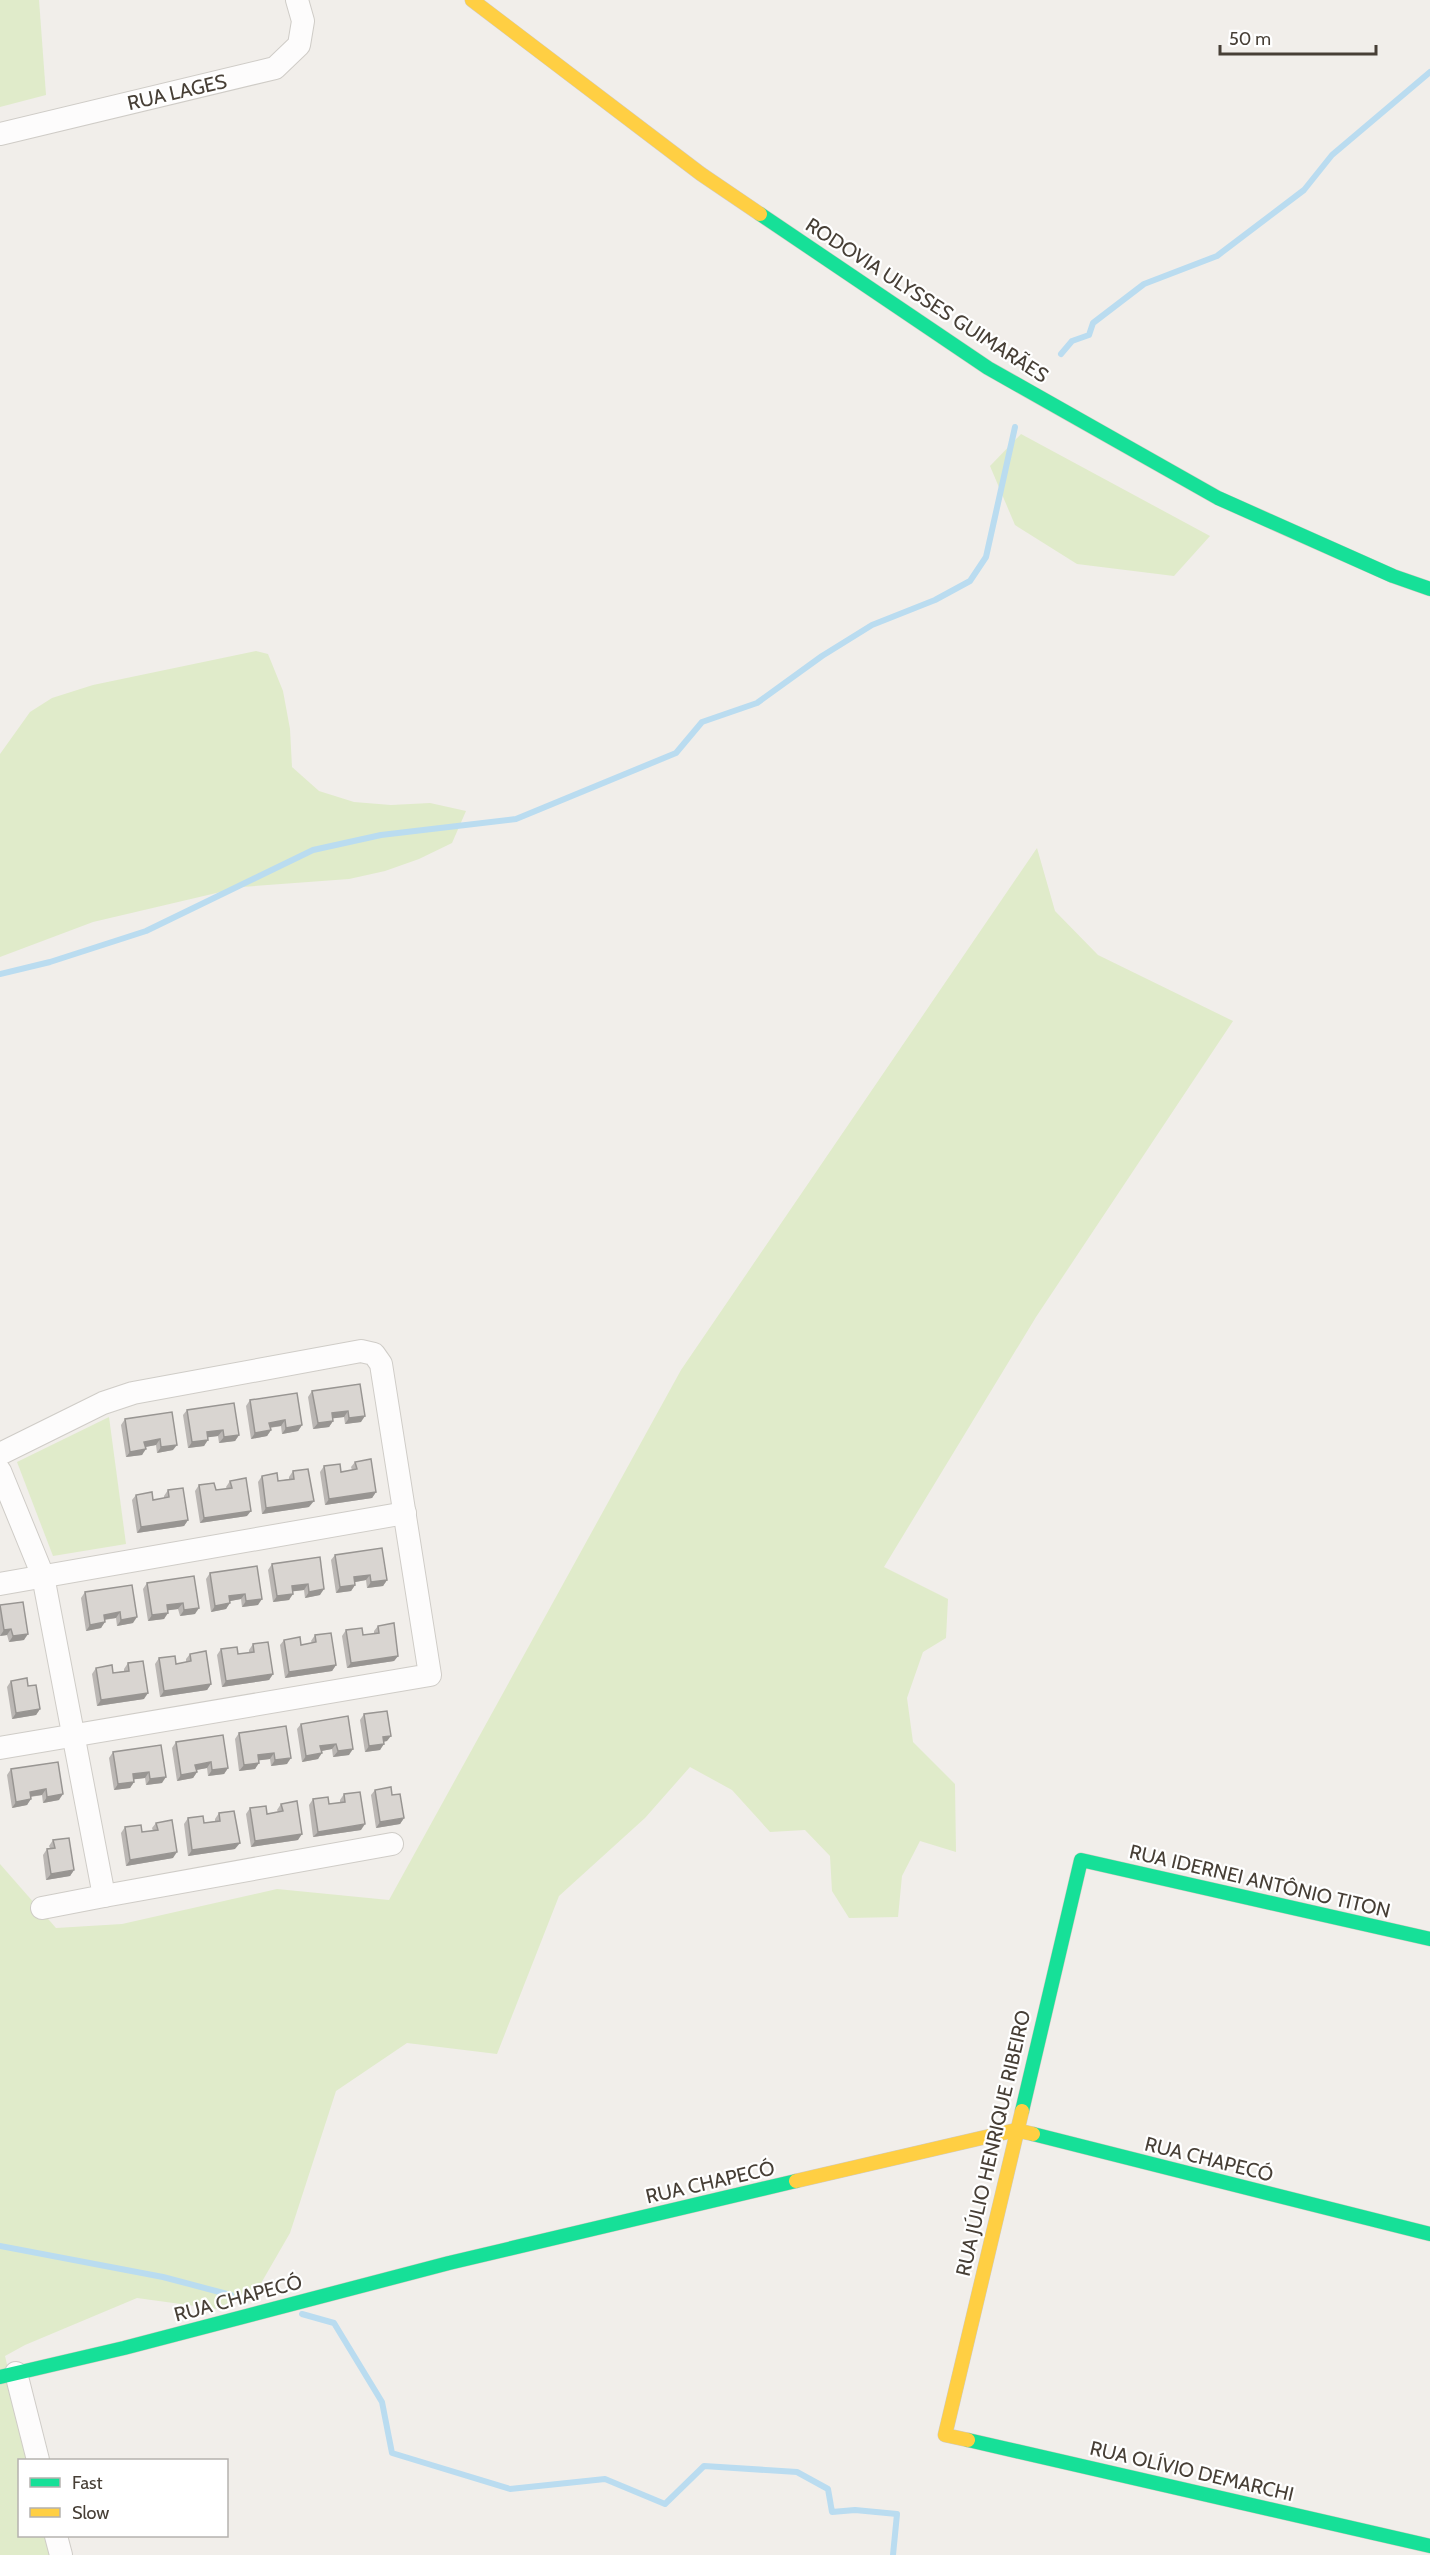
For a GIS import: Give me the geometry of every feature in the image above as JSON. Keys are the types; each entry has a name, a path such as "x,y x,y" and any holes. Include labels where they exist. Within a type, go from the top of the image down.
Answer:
{"main road":[{"name":"RODOVIA ULYSSES GUIMARÃES","path":"472,0 701,174 988,368 1218,498 1393,576 1430,589"},
{"name":"RUA IDERNEI ANTÔNIO TITON","path":"1081,1860 1430,1939"},
{"name":"RUA JÚLIO HENRIQUE RIBEIRO","path":"945,2435 1081,1860"},
{"name":"RUA CHAPECÓ","path":"8,2375 124,2348 449,2263 1016,2130 1430,2234"},
{"name":"RUA OLÍVIO DEMARCHI","path":"945,2435 1430,2546"}],"street":[{"name":"RUA LAGES","path":"0,134 275,68 299,45 303,21 297,0"},
{"path":"0,1454 103,1403 133,1393 361,1351 374,1354 381,1364 430,1675 0,1748"},
{"path":"0,1471 43,1576 104,1896"},
{"path":"0,1584 405,1513"},
{"path":"42,1908 392,1844"},
{"path":"8,2375 38,2459"},
{"path":"56,2537 61,2555"}],"green space":[{"path":"0,0 39,0 46,95 0,107"},
{"path":"1021,434 1210,536 1174,576 1077,564 1015,525 990,466"},
{"path":"256,651 268,654 283,691 290,729 292,767 319,791 354,802 391,805 430,803 466,811 452,843 419,859 385,871 349,879 242,887 93,922 0,957 0,754 30,712 52,698 93,685"},
{"path":"1037,848 1055,911 1098,955 1233,1021 1036,1317 884,1567 948,1599 946,1638 923,1652 907,1698 913,1742 955,1784 956,1852 920,1841 902,1876 898,1917 849,1918 832,1891 830,1856 805,1830 770,1832 732,1790 690,1767 645,1818 559,1896 497,2054 407,2043 336,2091 290,2233 260,2285 217,2309 137,2298 25,2345 5,2356 30,2459 18,2459 18,2537 49,2537 54,2555 0,2555 0,1864 56,1928 122,1924 277,1889 389,1900 681,1370"},
{"path":"109,1417 126,1544 53,1556 17,1462"}],"building":[{"path":"360,1384 365,1416 349,1418 348,1411 332,1413 333,1421 318,1423 312,1391"},
{"path":"297,1393 302,1425 286,1428 285,1420 269,1423 271,1430 255,1433 250,1400"},
{"path":"234,1403 239,1435 224,1437 223,1430 207,1432 208,1440 192,1442 187,1410"},
{"path":"172,1412 177,1445 161,1447 160,1439 144,1442 146,1449 130,1452 125,1419"},
{"path":"371,1459 376,1492 329,1499 324,1466 340,1464 341,1472 357,1469 355,1462"},
{"path":"308,1469 314,1501 266,1508 262,1476 277,1473 278,1481 294,1479 293,1471"},
{"path":"246,1478 251,1511 204,1518 199,1485 214,1483 216,1490 232,1488 230,1481"},
{"path":"183,1488 188,1520 141,1527 136,1495 152,1492 153,1500 169,1497 168,1490"},
{"path":"382,1548 387,1580 371,1582 370,1575 354,1577 355,1585 340,1587 335,1555"},
{"path":"320,1557 324,1589 309,1592 308,1584 292,1586 293,1594 277,1596 272,1564"},
{"path":"257,1566 262,1599 246,1601 245,1594 229,1596 230,1603 215,1606 210,1573"},
{"path":"194,1576 199,1608 184,1610 183,1603 167,1605 168,1613 152,1615 147,1583"},
{"path":"132,1585 137,1617 121,1620 120,1612 104,1615 105,1622 90,1625 85,1592"},
{"path":"23,1602 28,1634 13,1636 11,1629 4,1630 0,1605"},
{"path":"394,1623 398,1656 351,1663 346,1630 362,1628 363,1635 379,1633 378,1626"},
{"path":"331,1633 336,1665 289,1672 284,1640 300,1637 301,1645 316,1642 315,1635"},
{"path":"268,1642 273,1674 226,1681 221,1649 237,1647 238,1654 254,1652 253,1644"},
{"path":"206,1651 211,1684 164,1691 159,1658 175,1656 176,1664 191,1661 190,1654"},
{"path":"143,1661 148,1693 101,1700 96,1668 112,1665 113,1673 129,1671 128,1663"},
{"path":"27,1678 28,1686 36,1685 40,1709 16,1713 11,1681"},
{"path":"387,1711 391,1736 383,1737 384,1744 369,1746 364,1714"},
{"path":"348,1716 353,1749 338,1751 336,1744 320,1746 322,1753 306,1756 301,1724"},
{"path":"286,1726 291,1758 275,1760 274,1753 258,1755 259,1763 244,1765 239,1733"},
{"path":"223,1735 228,1768 212,1770 211,1762 195,1765 197,1772 181,1775 176,1742"},
{"path":"161,1745 166,1777 150,1779 149,1772 133,1774 134,1782 118,1784 113,1752"},
{"path":"58,1762 63,1794 47,1797 46,1789 30,1792 31,1799 16,1802 11,1769"},
{"path":"391,1787 392,1795 400,1794 404,1818 380,1822 375,1790"},
{"path":"360,1792 365,1824 318,1832 313,1799 328,1797 329,1804 345,1802 344,1794"},
{"path":"297,1801 302,1834 255,1841 250,1808 266,1806 267,1814 283,1811 281,1804"},
{"path":"234,1811 240,1843 192,1850 188,1818 203,1816 204,1823 220,1821 219,1813"},
{"path":"172,1820 177,1852 130,1860 125,1827 141,1825 142,1832 158,1830 156,1823"},
{"path":"69,1838 74,1870 51,1874 47,1849 55,1848 53,1840"}],"waterway":[{"path":"1061,354 1072,341 1089,335 1093,323 1144,284 1217,256 1304,190 1332,155 1430,72"},
{"path":"0,974 50,962 146,931 313,850 381,835 516,819 676,753 702,722 757,703 822,656 872,625 935,600 970,581 986,557 1015,427"},
{"path":"0,2246 163,2277 231,2295"},
{"path":"302,2314 334,2323 382,2402 392,2453 510,2489 605,2479 665,2504 704,2466 797,2472 828,2489 832,2512 855,2510 897,2514 893,2555"}],"traffic: fast":[{"path":"760,214 988,368 1218,498 1393,576 1430,589"},
{"path":"1022,2111 1081,1860 1430,1939"},
{"path":"1033,2134 1430,2234"},
{"path":"0,2377 124,2348 449,2263 796,2181"},
{"path":"968,2440 1430,2546"}],"traffic: slow":[{"path":"472,0 701,174 760,214"},
{"path":"968,2440 945,2435 1022,2111"},
{"path":"796,2181 1016,2130 1033,2134"}]}
